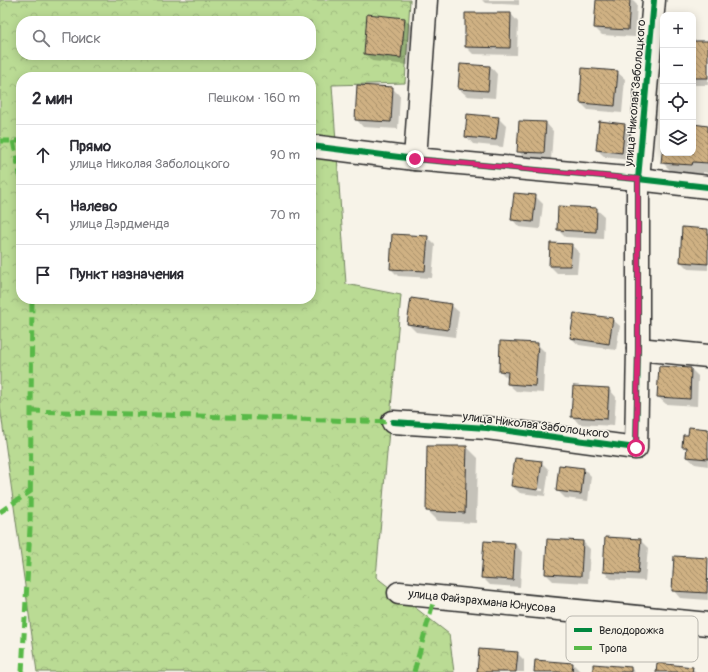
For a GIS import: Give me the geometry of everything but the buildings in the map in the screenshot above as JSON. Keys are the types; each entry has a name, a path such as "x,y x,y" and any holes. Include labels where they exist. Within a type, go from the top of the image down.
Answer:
{"street":[{"path":"415,159 426,0"},
{"name":"улица Николая Заболоцкого","path":"393,422 487,428 636,448 638,349 638,179 654,0"},
{"path":"316,147 415,159 638,179 708,187"},
{"path":"638,349 708,356"},
{"name":"улица Файзрахмана Юнусова","path":"399,592 631,616"},
{"name":"улица Файзрахмана Юнусова","path":"698,623 708,624"}],"green space":[{"path":"0,0 410,0 405,83 332,85 346,284 401,295 376,577 449,634 454,672 37,672 0,406"}],"marked path":[{"path":"0,141 16,141"},
{"path":"13,141 16,155"},
{"path":"22,672 30,528 32,304"},
{"path":"31,411 393,422"},
{"path":"0,512 31,491"},
{"path":"414,672 435,596"}],"cycle path":[{"path":"393,422 487,428 636,448 638,349 638,179 654,0"},
{"path":"316,147 415,159 638,179 708,187"}],"route":[{"path":"415,159 638,179 638,349 636,448"}]}
